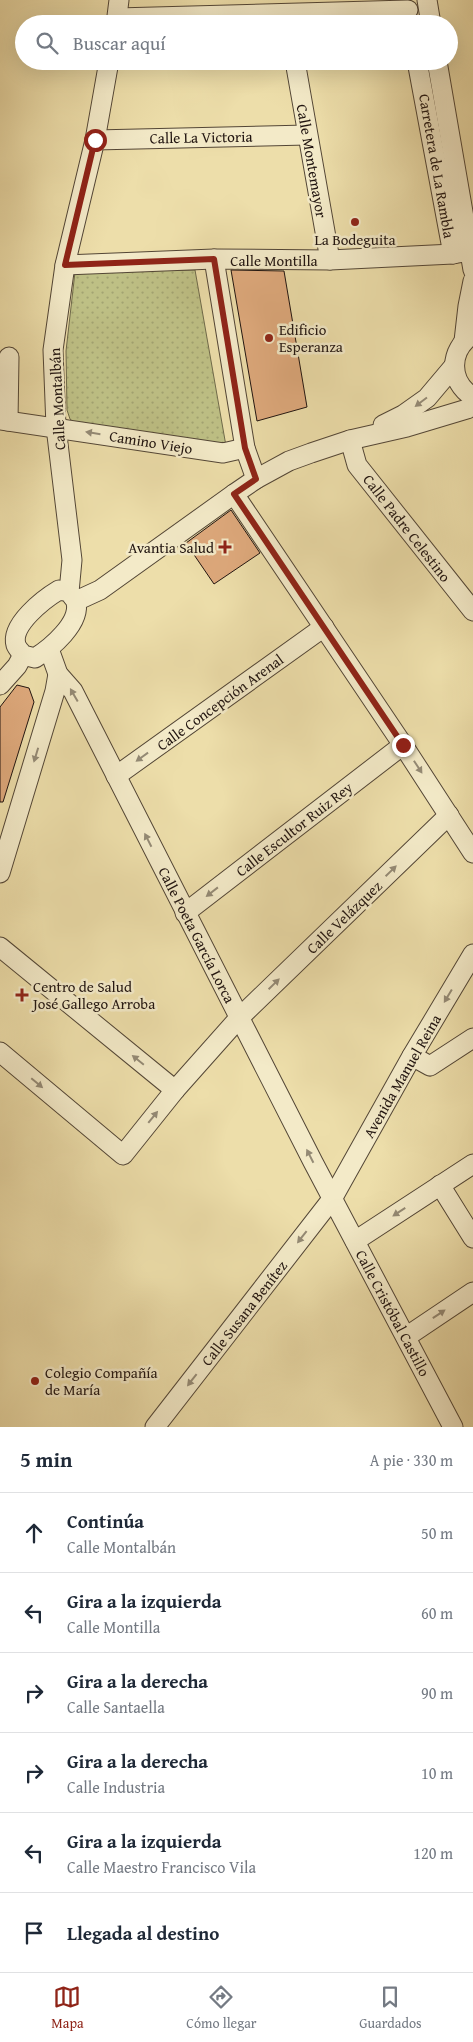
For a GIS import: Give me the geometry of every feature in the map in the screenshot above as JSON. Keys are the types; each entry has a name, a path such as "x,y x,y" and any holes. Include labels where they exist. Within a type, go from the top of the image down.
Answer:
{"street":[{"path":"427,0 430,15"},
{"path":"339,15 408,11"},
{"path":"117,14 160,15"},
{"name":"Calle Montalbán","path":"49,649 66,630 75,615 72,597 72,560 56,427 53,350 65,265 95,140 107,70"},
{"name":"Calle Montemayor","path":"296,70 330,260"},
{"name":"Carretera de La Rambla","path":"419,70 461,253 473,270"},
{"name":"Carretera de La Rambla","path":"439,70 466,186 461,253"},
{"name":"Calle La Victoria","path":"95,140 307,135"},
{"name":"Calle Montilla","path":"65,265 214,259 330,260 461,253"},
{"path":"214,259 245,448 256,479"},
{"path":"473,282 468,306 468,337 455,356 454,366 459,384 473,397"},
{"path":"4,421 9,357"},
{"path":"0,873 55,691 58,674 49,649 35,658 23,655 16,645 16,633 21,622 48,596 59,590 72,597 100,590 256,479 289,462 350,440 403,415 427,398 454,366"},
{"path":"350,440 467,410 473,405"},
{"name":"Camino Viejo","path":"4,421 56,427 223,453 245,448"},
{"name":"Calle Padre Celestino","path":"350,440 357,465 473,611"},
{"path":"234,494 403,745 473,853"},
{"name":"Calle Concepción Arenal","path":"116,776 324,627"},
{"path":"0,643 16,633"},
{"path":"0,685 17,666 23,655"},
{"name":"Calle Poeta García Lorca","path":"58,674 73,691 332,1199"},
{"name":"Calle Escultor Ruiz Rey","path":"185,912 403,745"},
{"name":"Calle Velázquez","path":"0,1052 123,1155 175,1090 239,1018 449,816"},
{"path":"0,947 175,1090"},
{"name":"Avenida Manuel Reina","path":"332,1199 412,1056 473,954"},
{"path":"412,1056 430,1066 473,1038"},
{"path":"355,1241 473,1164"},
{"path":"440,1185 473,1238"},
{"name":"Calle Cristóbal Castillo","path":"332,1199 453,1427"},
{"name":"Calle Susana Benítez","path":"155,1427 332,1199"},
{"path":"406,1337 473,1292"}],"green space":[{"path":"195,270 226,446 76,424 70,419 67,410 66,351 75,272"}],"building":[{"name":"Edificio Esperanza","path":"231,270 284,271 307,407 257,421"},
{"name":"Avantia Salud","path":"231,510 260,553 214,584 186,543"},
{"path":"17,685 29,688 34,702 3,802 0,802 0,707"}],"place":[{"name":"La Bodeguita","path":"355,222"},
{"name":"Edificio Esperanza","path":"269,338"},
{"name":"Avantia Salud","path":"225,547"},
{"name":"Centro de Salud José Gallego Arroba","path":"22,995"},
{"name":"Colegio Compañía de María","path":"35,1381"}],"route":[{"path":"95,140 65,265 214,259 245,448 256,479 234,494 403,745"}]}
